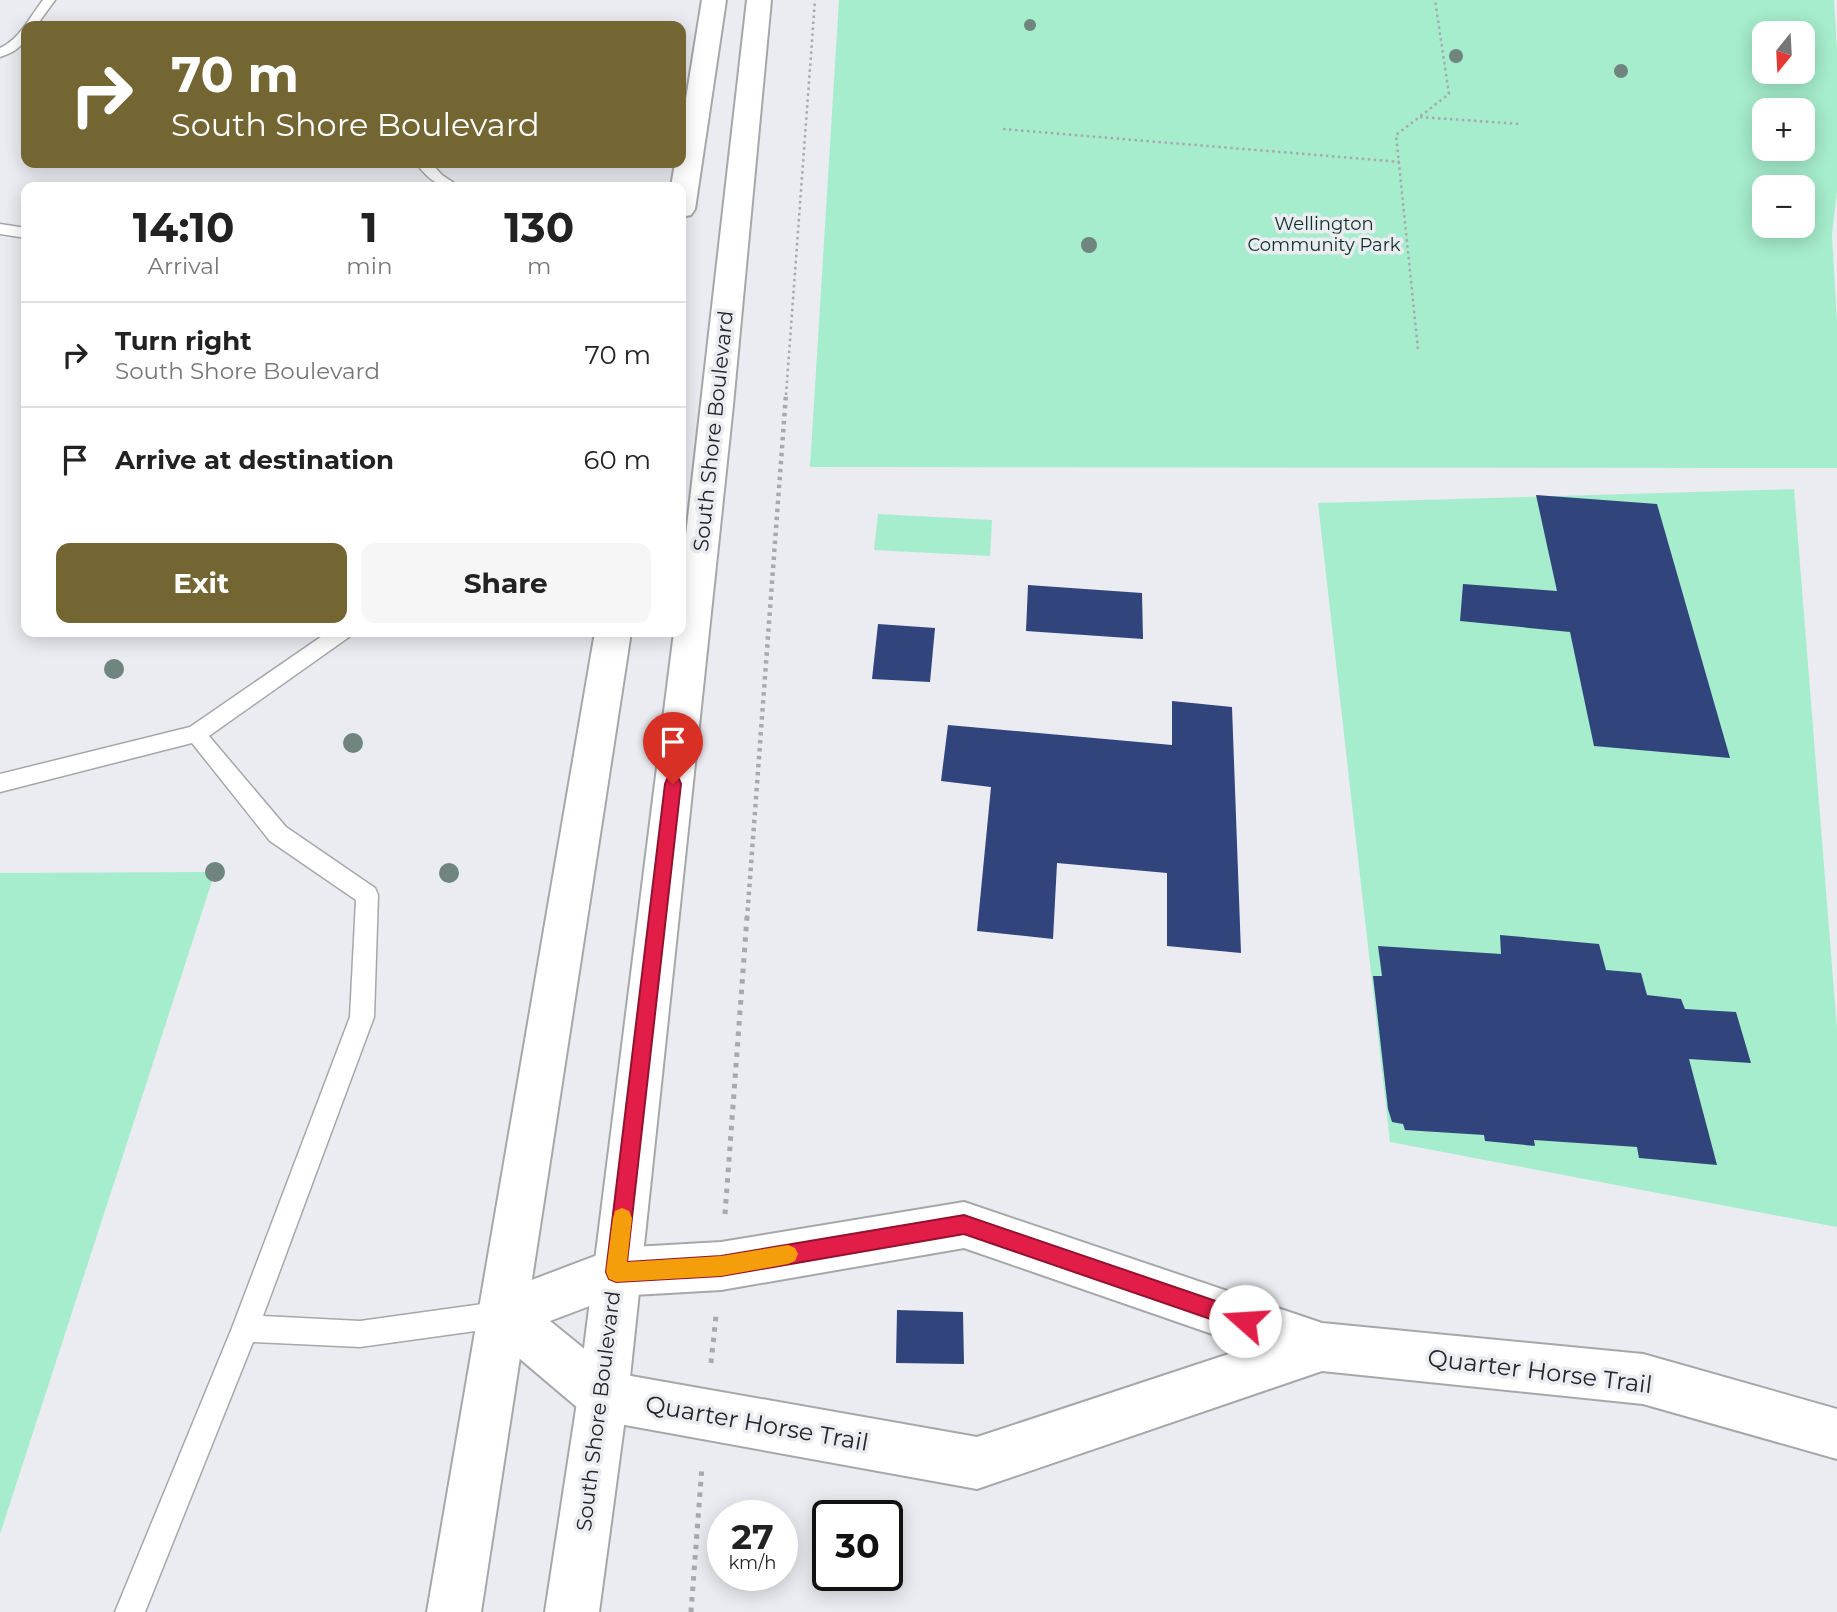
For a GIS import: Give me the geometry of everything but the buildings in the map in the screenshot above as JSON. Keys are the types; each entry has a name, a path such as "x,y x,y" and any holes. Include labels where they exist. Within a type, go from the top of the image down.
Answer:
{"street":[{"path":"685,182 714,0"},
{"name":"South Shore Boulevard","path":"572,1612 603,1396 718,405 759,0"},
{"path":"454,1612 505,1314 612,637"},
{"name":"Quarter Horse Trail","path":"505,1314 616,1272 721,1266 964,1225 1322,1347 1643,1379 1837,1434"},
{"path":"505,1314 603,1396"},
{"name":"Quarter Horse Trail","path":"603,1396 977,1463 1322,1347"}],"lane":[{"path":"34,21 49,0"},
{"path":"0,52 21,46"},
{"path":"428,168 444,182"},
{"path":"0,229 21,232"},
{"path":"0,783 196,734 335,637"},
{"path":"130,1612 245,1328 362,1017 367,895 278,834 196,734"},
{"path":"245,1328 360,1335 505,1314"}],"path":[{"path":"691,1612 721,1266 815,0"},
{"path":"1418,349 1396,135 1449,94 1435,0"},
{"path":"1419,117 1520,124"},
{"path":"1003,129 1399,162"}],"green space":[{"name":"Wellington Community Park","path":"839,0 1834,0 1837,50 1837,191 1832,236 1837,322 1837,468 810,467"},
{"path":"1794,489 1837,1029 1837,1227 1390,1142 1318,503"},
{"path":"878,514 992,520 990,556 874,550"},
{"path":"215,872 0,1534 0,873"}],"slow traffic":[{"path":"622,1218 616,1272 721,1266 788,1254"}],"route":[{"path":"673,784 616,1272 721,1266 964,1225 1245,1321"}]}
